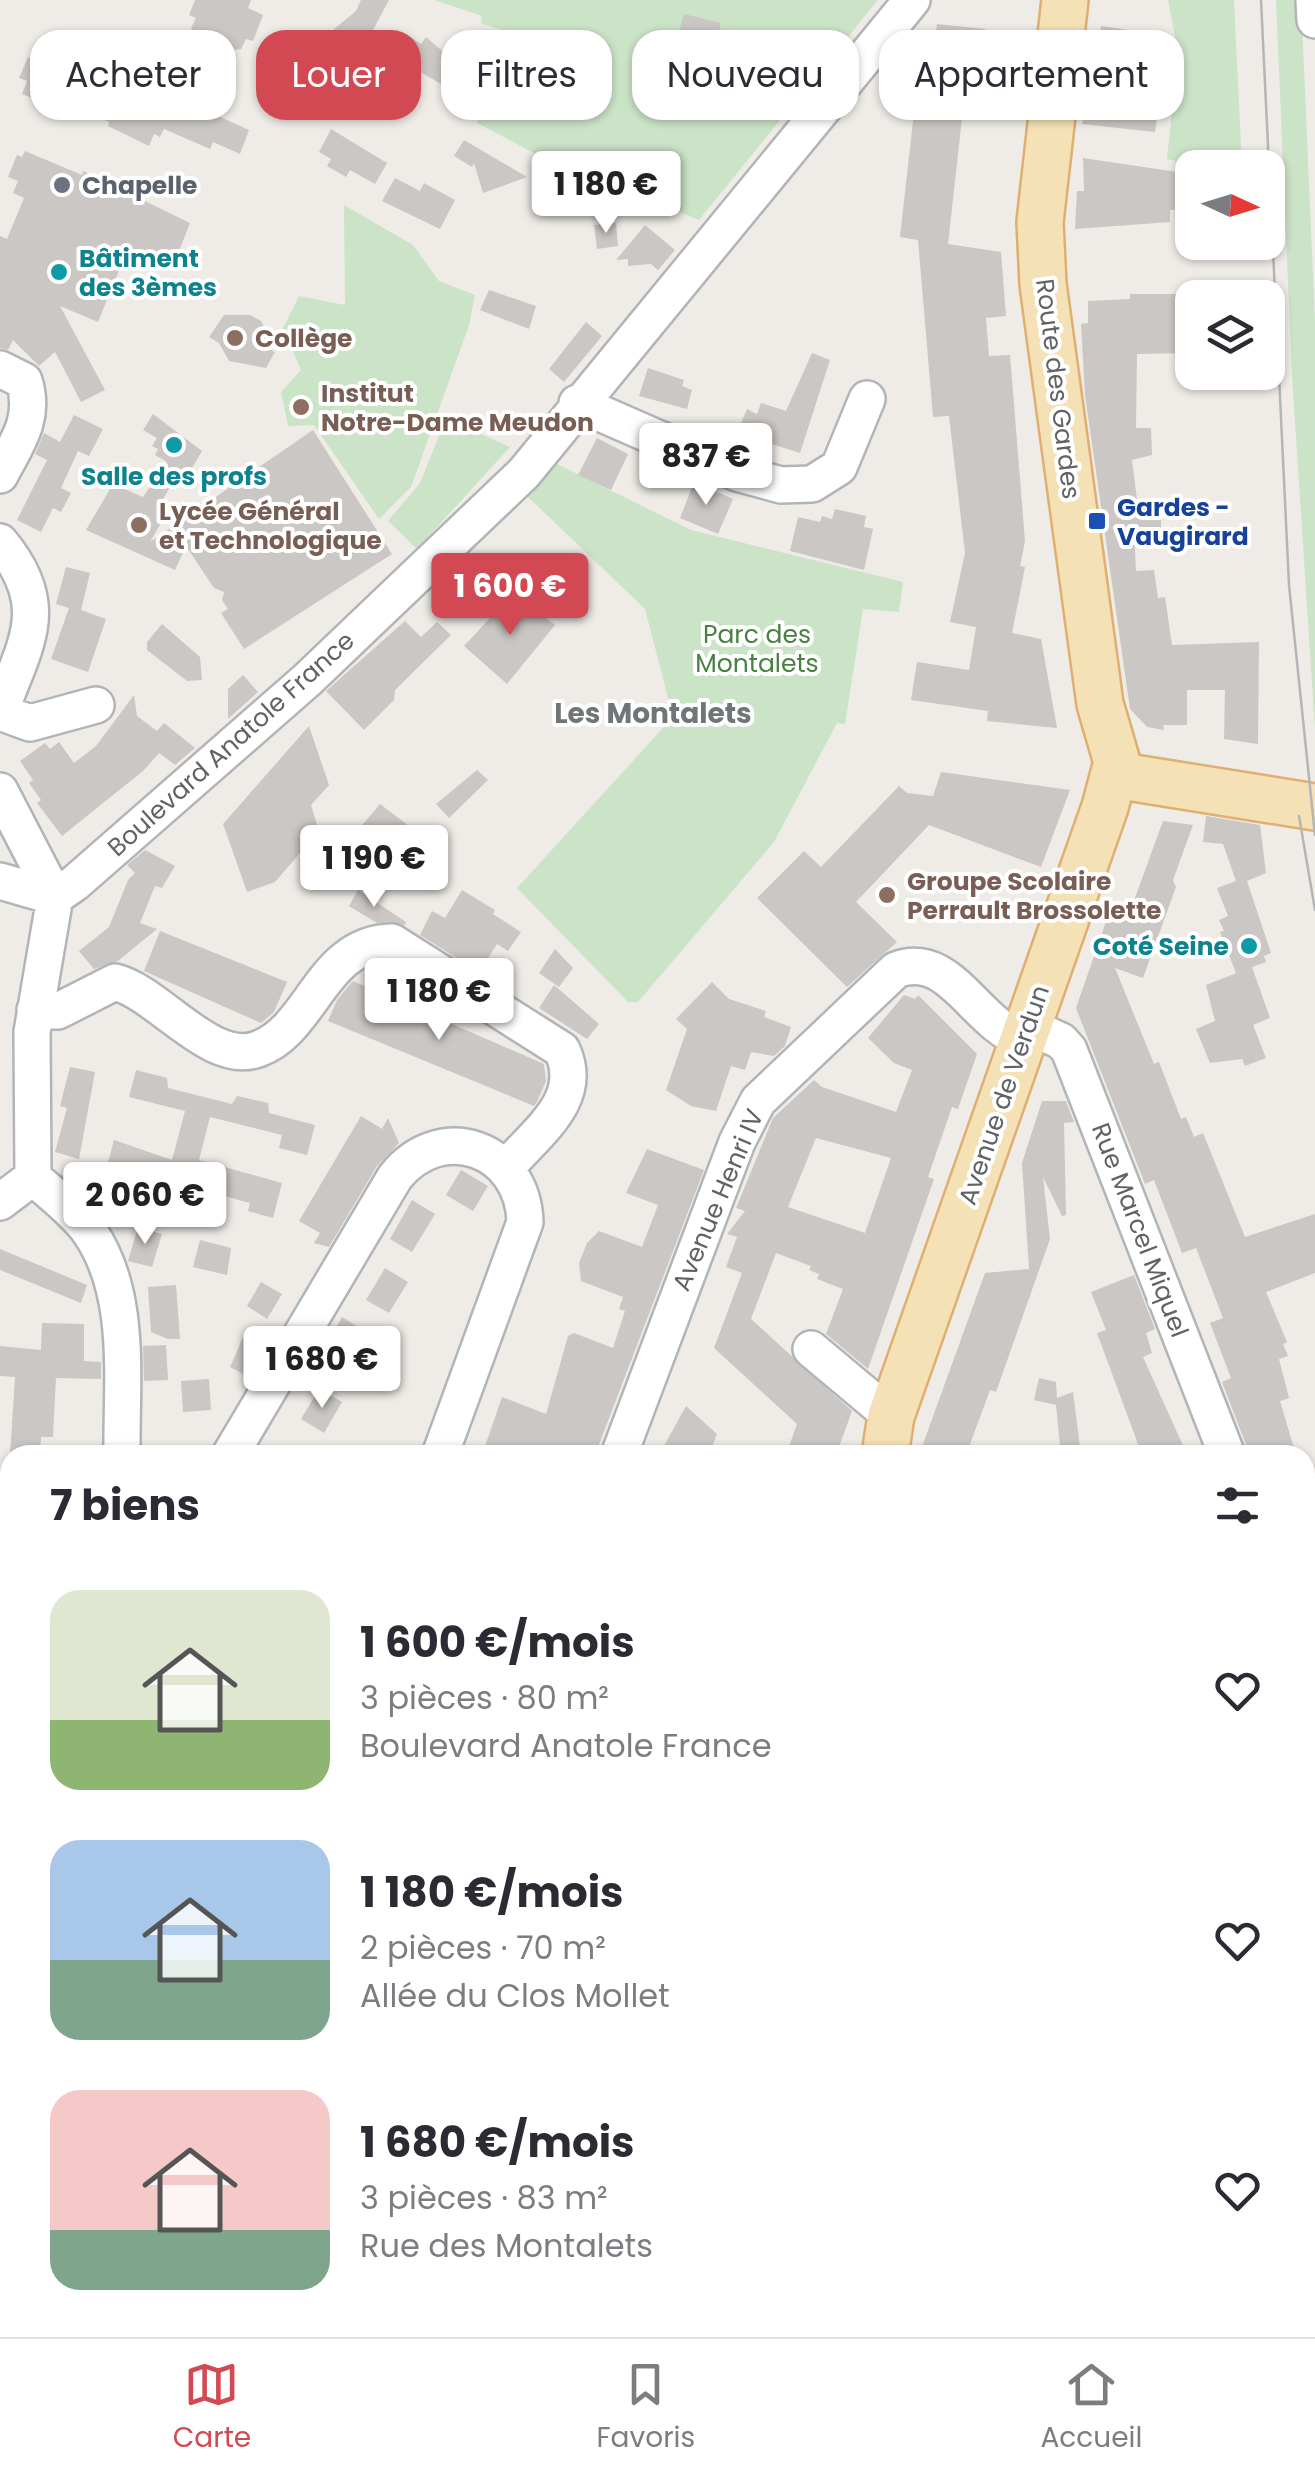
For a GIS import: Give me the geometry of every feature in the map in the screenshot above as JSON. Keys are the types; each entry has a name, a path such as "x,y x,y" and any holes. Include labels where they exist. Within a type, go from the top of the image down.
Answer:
{"main road":[{"name":"Route des Gardes","path":"1066,0 1040,222 1043,284 1100,704 1115,762"},
{"path":"1115,762 1315,776"},
{"path":"1115,762 1315,807"},
{"name":"Avenue de Verdun","path":"883,1442 1026,1033 1115,762"}],"street":[{"name":"Boulevard Anatole France","path":"55,898 307,680 524,474 578,403 912,0"},
{"path":"1314,0 1315,20"},
{"path":"0,369 24,381 30,400 28,422 0,476"},
{"path":"578,403 737,473 780,485 812,484 839,466 868,398"},
{"path":"0,542 28,582 32,622 29,642 0,712 30,723 96,705"},
{"path":"0,791 55,898 35,1010 33,1177 87,1228 110,1267 119,1307 122,1445"},
{"path":"0,880 55,898"},
{"path":"35,1010 58,1011 115,982 132,986 214,1046 248,1053 270,1045 351,951 375,942 392,942 562,1050 570,1068 570,1092 507,1168"},
{"name":"Avenue Henri IV","path":"623,1445 737,1142 758,1101 896,970 916,962 933,966 998,1028 1026,1033"},
{"name":"Rue Marcel Miquel","path":"1026,1033 1062,1042 1069,1050 1222,1445"},
{"path":"236,1445 410,1158 437,1148 469,1147 507,1168 524,1200 525,1222 444,1445"},
{"path":"0,1202 33,1177"},
{"path":"811,1348 883,1442"}],"green space":[{"path":"434,0 878,0 854,30 632,30 632,120 780,120 699,220 538,155 477,123 612,120 612,30 502,30 481,23 482,16"},
{"path":"1168,0 1234,0 1241,150 1175,150 1175,161 1167,159 1171,120 1184,120 1184,30 1174,30"},
{"path":"1276,0 1301,0 1315,321 1315,729 1292,376"},
{"path":"344,205 413,245 439,281 475,295 469,325 411,487 379,519 314,425 288,426 281,392 301,370 283,328 299,296 345,305"},
{"path":"446,418 510,447 417,549 388,521 420,483"},
{"name":"Parc des Montalets","path":"553,462 691,530 903,582 899,612 863,609 845,724 837,723 774,842 638,1002 628,1002 517,888 673,717 645,609 525,494"}],"building":[{"path":"195,0 251,0 248,8 263,15 253,41 246,39 241,49 236,50 236,30 193,30 196,18 189,15"},
{"path":"361,0 389,0 373,30 333,30 356,11"},
{"path":"684,14 721,23 719,30 679,30"},
{"path":"937,24 985,29 985,30 936,30"},
{"path":"426,37 441,50 441,84 421,72 421,44"},
{"path":"28,57 30,97 22,94 27,81 19,78"},
{"path":"104,120 227,120 249,130 240,154 213,142 210,149 164,129 160,137 154,134 149,146 108,126"},
{"path":"913,120 962,120 948,244 1001,252 1006,316 986,318 989,356 1010,355 1025,541 1020,566 1025,567 1012,633 1041,639 1057,728 987,721 988,711 911,700 917,662 969,670 976,627 950,622 965,553 949,416 933,417 918,240 900,237"},
{"path":"1083,120 1157,120 1155,132 1082,124"},
{"path":"331,129 387,163 375,184 350,170 346,177 327,166 331,159 319,152"},
{"path":"464,140 527,177 483,193 474,163 472,167 454,156"},
{"path":"25,151 82,175 83,171 190,223 172,269 142,256 140,262 125,256 98,322 60,306 105,390 81,402 55,352 39,366 13,340 8,350 0,348 0,236 7,239 24,198 13,193 18,181 8,177 17,155 22,157"},
{"path":"1083,158 1175,172 1175,210 1170,210 1170,222 1075,229 1077,191 1084,191"},
{"path":"395,178 420,191 424,183 455,200 440,229 382,201"},
{"path":"616,223 618,246 597,249 594,225"},
{"path":"645,225 675,250 658,270 651,264 628,266 628,259 616,260"},
{"path":"489,290 536,306 529,329 480,310"},
{"path":"1130,294 1175,294 1175,353 1137,354 1136,428 1151,428 1152,455 1132,460 1137,500 1161,499 1161,532 1134,532 1136,571 1154,570 1158,598 1165,597 1172,645 1259,642 1258,744 1224,739 1225,690 1187,690 1187,725 1163,725 1164,730 1147,727 1130,709 1085,395 1081,324 1088,323 1088,301 1130,299"},
{"path":"224,315 250,315 261,321 270,339 265,347 275,352 266,368 229,361 219,343 209,337"},
{"path":"586,322 602,336 564,382 549,369"},
{"path":"812,353 830,360 800,453 737,433 747,409 757,414 761,403 786,411"},
{"path":"648,368 684,380 682,386 692,390 687,409 639,396"},
{"path":"153,414 202,451 188,475 177,474 160,505 169,509 150,542 313,430 392,554 244,649 221,613 228,609 222,600 224,592 214,588 186,546 175,570 86,530 113,484 143,497 167,462 155,455 158,449 152,446 157,438 143,430"},
{"path":"74,415 103,429 89,456 78,451 61,488 71,493 61,512 53,508 41,532 17,520 47,460 35,454 44,433 60,442"},
{"path":"597,438 628,454 611,490 578,475"},
{"path":"694,482 733,499 718,534 680,518"},
{"path":"835,509 866,516 864,527 873,529 864,570 790,551 798,517 820,522 822,516 832,519"},
{"path":"66,567 90,573 81,610 106,619 88,672 51,659 69,608 56,604"},
{"path":"513,593 555,625 507,684 464,646"},
{"path":"405,621 421,637 437,622 451,635 395,690 394,700 364,730 326,691"},
{"path":"162,624 200,657 202,680 187,681 147,650 147,642"},
{"path":"243,675 258,692 228,719 228,689"},
{"path":"134,695 137,716 157,731 164,723 195,748 175,765 159,753 143,771 62,836 37,803 41,800 29,783 33,780 20,761 45,743 50,749 59,742 74,763 96,746"},
{"path":"309,726 329,785 311,805 319,831 275,882 247,892 223,824"},
{"path":"477,770 488,780 449,818 436,804"},
{"path":"941,772 1070,790 1041,867 929,825 856,902 897,942 847,987 757,898 804,851 821,867 899,786 907,793 933,796"},
{"path":"380,804 409,826 366,878 338,854"},
{"path":"1206,816 1260,825 1266,873 1247,881 1271,953 1264,956 1266,962 1236,973 1220,932 1224,931 1219,920 1228,916 1217,888 1236,881 1223,844 1203,842"},
{"path":"1163,821 1193,825 1173,880 1176,887 1143,978 1115,968 1181,1119 1186,1117 1194,1137 1203,1133 1245,1237 1315,1214 1315,1273 1266,1292 1287,1342 1283,1344 1288,1356 1279,1359 1289,1398 1280,1401 1293,1445 1246,1445 1222,1382 1231,1378 1210,1323 1223,1318 1196,1248 1182,1253 1154,1180 1145,1184 1076,1008 1110,910 1128,917"},
{"path":"145,850 175,866 162,888 155,886 140,923 157,929 118,961 94,969 79,951 109,927 128,880 135,873 127,865"},
{"path":"358,890 406,922 405,925 377,923 349,906"},
{"path":"462,890 521,932 508,951 497,944 479,972 420,935 432,911 445,918"},
{"path":"160,931 287,982 274,1012 261,1023 144,971"},
{"path":"555,949 573,968 559,987 539,973"},
{"path":"1252,967 1270,1018 1253,1025 1266,1058 1245,1066 1242,1059 1210,1063 1196,1029 1215,1021 1206,985"},
{"path":"353,981 544,1064 546,1081 537,1102 534,1106 328,1021 337,1000"},
{"path":"712,982 729,999 766,1011 764,1017 791,1027 785,1046 774,1056 751,1052 745,1070 731,1066 716,1111 691,1106 666,1090 687,1029 676,1019"},
{"path":"554,985 599,1024 587,1039 539,1008"},
{"path":"904,995 915,999 918,995 977,1054 958,1109 952,1107 928,1177 934,1179 868,1369 826,1334 843,1289 817,1279 819,1274 809,1270 811,1266 776,1253 751,1319 852,1411 840,1445 790,1445 797,1424 714,1348 742,1273 726,1267 737,1237 727,1234 745,1211 736,1208 773,1118 814,1080 822,1087 896,1112 912,1070 894,1063 868,1038","holes":["816,1138 891,1158 865,1233 788,1207"]},
{"path":"70,1067 95,1072 79,1159 55,1152 67,1108 60,1106"},
{"path":"136,1070 167,1078 168,1088 232,1104 237,1096 268,1103 269,1113 315,1125 307,1155 279,1148 282,1135 210,1117 199,1160 282,1183 273,1218 248,1211 250,1203 179,1184 177,1193 105,1174 114,1140 172,1160 185,1111 129,1097"},
{"path":"1042,1101 1066,1101 1074,1122 1064,1123 1066,1215 1062,1216 1043,1177 1050,1239 996,1392 990,1390 970,1445 923,1445 985,1273 1029,1269 1022,1163"},
{"path":"361,1116 382,1129 388,1118 399,1143 377,1166 329,1247 314,1243 320,1233 299,1221"},
{"path":"647,1149 704,1170 599,1445 485,1445 502,1397 546,1414 568,1336 574,1333 613,1348 625,1311 619,1309 623,1297 581,1281 579,1263 587,1243 599,1231 642,1247 658,1205 626,1193"},
{"path":"461,1170 488,1186 473,1211 446,1195"},
{"path":"412,1200 435,1214 412,1252 390,1239"},
{"path":"138,1227 162,1234 152,1267 128,1261"},
{"path":"200,1240 231,1248 227,1275 193,1267"},
{"path":"0,1249 87,1285 81,1303 0,1270"},
{"path":"385,1268 408,1282 389,1313 366,1300"},
{"path":"1134,1275 1155,1329 1146,1333 1152,1353 1143,1357 1183,1445 1138,1445 1097,1333 1106,1330 1091,1292"},
{"path":"261,1282 282,1294 267,1319 247,1306"},
{"path":"176,1285 180,1339 168,1339 151,1332 148,1287"},
{"path":"342,1317 365,1331 342,1369 320,1356"},
{"path":"42,1323 84,1324 84,1361 101,1362 101,1379 56,1378 53,1437 41,1437 41,1445 11,1445 15,1377 0,1376 0,1346 41,1350"},
{"path":"244,1335 266,1347 249,1377 230,1367"},
{"path":"166,1345 168,1380 144,1381 143,1346"},
{"path":"1039,1378 1056,1382 1057,1398 1073,1392 1080,1445 1060,1445 1056,1405 1034,1400"},
{"path":"209,1379 211,1410 183,1412 181,1381"},
{"path":"319,1389 342,1402 324,1433 301,1419"},
{"path":"686,1406 717,1434 713,1445 665,1445"}],"tram line":[{"path":"1261,0 1289,585 1315,835"},
{"path":"1299,816 1315,910"}],"place":[{"name":"Chapelle","path":"62,185"},
{"name":"Bâtiment des 3èmes","path":"59,272"},
{"name":"Collège","path":"235,338"},
{"name":"Institut Notre-Dame Meudon","path":"301,407"},
{"name":"Salle des profs","path":"174,445"},
{"name":"Gardes - Vaugirard","path":"1097,521"},
{"name":"Lycée Général et Technologique","path":"139,525"},
{"name":"Groupe Scolaire Perrault Brossolette","path":"887,895"},
{"name":"Coté Seine","path":"1249,946"}],"district":[{"name":"Les Montalets","path":"653,713"}]}
